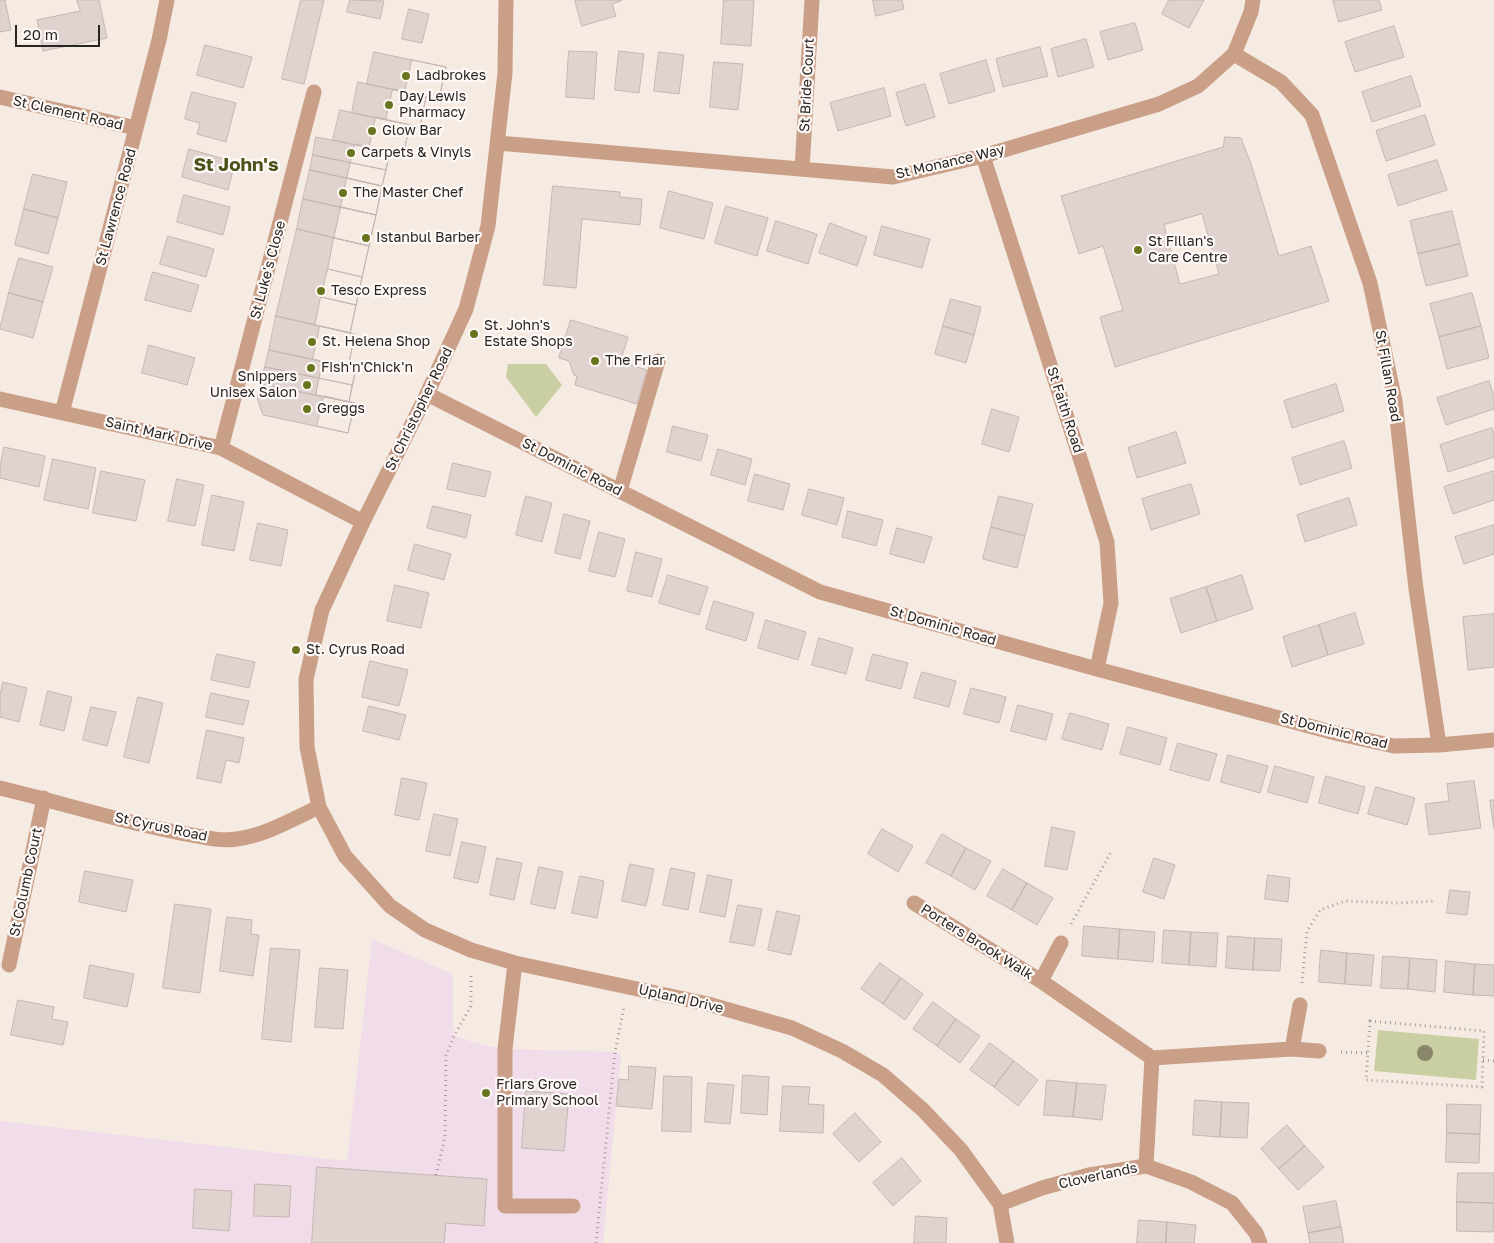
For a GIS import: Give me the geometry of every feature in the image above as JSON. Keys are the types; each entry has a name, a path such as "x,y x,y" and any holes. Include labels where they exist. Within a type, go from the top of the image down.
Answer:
{"street":[{"name":"St Lawrence Road","path":"62,413 160,40 167,0"},
{"name":"St Christopher Road","path":"319,807 307,747 306,679 322,610 363,522 427,394 466,309 488,226 505,73 506,0"},
{"name":"St Bride Court","path":"802,169 812,0"},
{"name":"St Monance Way","path":"498,143 893,177 983,156 1159,104 1198,86 1234,54 1251,12 1253,0"},
{"name":"St Fillan Road","path":"1234,54 1281,82 1312,114 1370,283 1394,401 1416,589 1439,745"},
{"name":"St Luke's Close","path":"221,448 314,92"},
{"name":"St Clement Road","path":"0,97 136,128"},
{"name":"St Faith Road","path":"983,156 1107,542 1112,603 1097,669"},
{"path":"620,491 658,361"},
{"name":"St Dominic Road","path":"427,394 820,592 1335,733 1394,746 1439,745 1494,740"},
{"name":"Saint Mark Drive","path":"0,399 221,448 363,522"},
{"name":"St Cyrus Road","path":"0,788 155,828 212,839 237,839 263,832 319,807"},
{"name":"St Columb Court","path":"9,965 44,798"},
{"name":"Upland Drive","path":"319,807 345,856 390,906 425,930 471,950 515,963 708,1004 792,1028 842,1051 883,1075 923,1110 961,1150 1000,1204 1007,1243"},
{"name":"Porters Brook Walk","path":"914,903 1041,981 1152,1058"},
{"name":"Porters Brook Walk","path":"1041,981 1061,943"},
{"path":"515,963 505,1049 505,1206 573,1206"},
{"path":"1292,1049 1300,1005"},
{"path":"1146,1166 1152,1058 1292,1049 1320,1050"},
{"name":"Cloverlands","path":"1000,1204 1042,1188 1089,1175 1146,1166 1191,1182 1232,1203 1256,1232 1260,1243"}],"path":[{"path":"1061,943 1111,852"},
{"path":"1300,1005 1306,932 1320,910 1345,901 1397,903 1435,901"},
{"path":"436,1175 445,1136 446,1056 454,1036 471,1006 471,950"},
{"path":"596,1243 615,1052 627,987"},
{"path":"1370,1021 1484,1031 1482,1087 1366,1080 1368,1053 1370,1021"},
{"path":"1320,1050 1368,1053"},
{"path":"1483,1060 1494,1061"}],"shaded area":[{"name":"Friars Grove Primary School","path":"372,939 453,974 453,1029 455,1036 475,1043 505,1049 615,1052 621,1054 603,1243 0,1243 0,1121 347,1161"}],"green space":[{"path":"508,364 546,364 562,385 536,417 506,377"},
{"path":"1378,1030 1479,1039 1476,1080 1374,1071"}],"building":[{"path":"0,0 5,0 11,30 0,32"},
{"path":"77,0 99,0 107,38 43,51 37,20 80,11"},
{"path":"301,0 324,0 304,84 282,79"},
{"path":"350,0 384,1 380,19 347,12"},
{"path":"575,0 621,1 612,4 616,16 582,26"},
{"path":"724,0 754,0 751,46 721,44"},
{"path":"873,0 902,0 904,9 876,16"},
{"path":"1169,0 1204,0 1189,28 1162,14"},
{"path":"1333,0 1379,0 1382,10 1339,22"},
{"path":"409,9 429,14 422,43 402,39"},
{"path":"1135,23 1143,50 1108,60 1100,32"},
{"path":"1394,26 1404,57 1355,72 1345,42"},
{"path":"1086,39 1094,67 1058,77 1051,49"},
{"path":"205,45 252,57 243,88 197,75"},
{"path":"1040,47 1048,76 1003,87 996,59"},
{"path":"569,51 597,52 594,99 566,97"},
{"path":"619,51 644,54 639,93 615,90"},
{"name":"Ladbrokes","path":"374,52 446,67 439,99 367,84"},
{"path":"659,52 684,55 679,94 654,91"},
{"path":"412,60 446,67 439,99 405,92"},
{"path":"986,60 995,91 949,104 940,74"},
{"path":"714,62 743,64 738,110 710,107"},
{"path":"1411,76 1421,106 1372,122 1362,92"},
{"name":"Day Lewis Pharmacy","path":"358,82 426,97 420,127 352,113"},
{"path":"925,84 935,117 906,126 896,93"},
{"path":"884,88 891,116 838,131 830,103"},
{"path":"393,89 426,97 420,127 386,120"},
{"path":"192,92 236,103 226,142 197,134 200,123 185,119"},
{"name":"Glow Bar","path":"340,110 410,125 403,155 333,140"},
{"path":"1425,115 1435,145 1386,161 1376,131"},
{"path":"376,117 410,125 403,155 369,148"},
{"name":"Carpets & Vinyls","path":"316,137 390,152 386,170 313,155"},
{"name":"St Fillan's Care Centre","path":"1225,137 1241,138 1251,164 1279,256 1311,246 1329,301 1115,367 1100,317 1123,310 1103,246 1079,254 1061,196 1223,147","holes":["1202,214 1219,274 1180,284 1164,225"]},
{"path":"355,144 390,152 382,186 347,178"},
{"path":"189,149 235,162 228,190 182,177"},
{"path":"313,155 386,170 382,186 310,170"},
{"path":"1437,160 1447,190 1398,206 1388,175"},
{"name":"The Master Chef","path":"310,170 382,186 376,215 303,199"},
{"path":"33,174 67,182 58,218 24,209"},
{"path":"347,178 382,186 376,215 341,207"},
{"path":"553,186 620,192 620,197 642,199 640,225 582,219 576,288 544,285"},
{"path":"669,191 713,203 704,239 660,228"},
{"path":"184,195 230,207 223,235 177,222"},
{"path":"303,199 376,215 369,246 297,229"},
{"path":"726,206 768,218 757,256 715,243"},
{"path":"341,207 376,215 369,246 334,238"},
{"path":"24,209 58,218 48,254 15,245"},
{"path":"1452,211 1460,244 1418,254 1410,221"},
{"path":"776,221 817,234 808,264 767,251"},
{"path":"830,223 867,237 857,266 819,253"},
{"path":"882,226 930,239 922,268 874,255"},
{"name":"Tesco Express","path":"297,229 369,246 350,333 276,316"},
{"path":"168,236 214,249 206,277 160,264"},
{"path":"334,238 369,246 362,277 328,269"},
{"path":"1460,244 1468,276 1426,286 1418,254"},
{"path":"19,258 53,267 43,302 9,293"},
{"path":"328,269 362,277 356,305 321,297"},
{"path":"153,272 199,285 191,312 145,300"},
{"path":"9,293 43,302 33,338 0,329"},
{"path":"1472,293 1481,326 1439,337 1430,304"},
{"path":"321,297 356,305 350,333 315,325"},
{"path":"951,299 981,307 974,335 943,326"},
{"name":"St. Helena Shop","path":"276,316 355,334 348,367 269,350"},
{"name":"The Friar","path":"571,320 628,337 620,362 647,370 637,404 575,385 577,376 574,375 569,361 559,358"},
{"path":"320,326 355,334 348,367 313,359"},
{"path":"943,326 974,335 966,363 935,354"},
{"path":"1481,326 1489,358 1447,369 1439,337"},
{"path":"149,345 195,358 187,385 142,373"},
{"name":"Fish'n'Chick'n","path":"269,350 356,369 352,385 265,367"},
{"path":"323,361 356,369 349,402 316,395"},
{"name":"Snippers Unisex Salon","path":"265,367 352,385 349,402 261,384"},
{"path":"1489,381 1494,396 1494,409 1446,425 1437,398"},
{"name":"Greggs","path":"261,384 355,403 348,433 263,415 257,398"},
{"path":"1336,384 1344,411 1292,428 1284,401"},
{"path":"324,396 355,403 348,433 317,426"},
{"path":"992,409 1019,417 1009,452 982,444"},
{"path":"673,426 708,435 701,461 667,452"},
{"path":"1492,428 1494,435 1494,457 1448,472 1440,445"},
{"path":"1176,432 1186,463 1137,478 1128,448"},
{"path":"1344,441 1352,468 1300,485 1292,458"},
{"path":"4,447 45,456 39,487 0,478"},
{"path":"718,449 752,459 745,485 711,475"},
{"path":"53,459 96,468 88,509 44,500"},
{"path":"453,463 491,472 485,497 447,489"},
{"path":"101,471 145,480 136,521 93,513"},
{"path":"1494,471 1494,500 1453,514 1444,487"},
{"path":"755,474 790,484 783,510 748,501"},
{"path":"177,479 204,485 195,526 168,521"},
{"path":"1191,484 1200,514 1151,530 1142,499"},
{"path":"809,489 844,498 837,525 802,515"},
{"path":"212,495 244,502 234,551 202,545"},
{"path":"526,496 552,503 542,542 516,535"},
{"path":"999,496 1033,504 1025,536 991,527"},
{"path":"1349,498 1357,525 1305,542 1297,515"},
{"path":"433,506 471,515 466,538 427,528"},
{"path":"848,511 883,520 876,546 842,537"},
{"path":"564,514 590,521 580,559 555,553"},
{"path":"258,523 288,530 281,566 250,560"},
{"path":"1494,525 1494,554 1464,564 1455,537"},
{"path":"991,527 1025,536 1017,568 983,559"},
{"path":"897,528 932,537 924,563 890,554"},
{"path":"599,532 625,539 615,577 589,571"},
{"path":"415,544 451,554 444,580 408,570"},
{"path":"636,552 662,559 652,597 627,591"},
{"path":"668,575 708,587 699,615 659,603"},
{"path":"1242,575 1253,609 1217,621 1206,587"},
{"path":"395,585 429,593 421,628 387,621"},
{"path":"1206,587 1217,621 1181,633 1170,599"},
{"path":"714,601 754,613 746,641 706,629"},
{"path":"1355,613 1364,644 1328,655 1319,625"},
{"path":"1494,614 1494,667 1468,670 1463,617"},
{"path":"766,620 806,632 798,660 758,648"},
{"path":"1319,625 1328,655 1292,667 1283,637"},
{"path":"819,638 853,648 846,674 812,665"},
{"path":"217,654 255,662 249,688 211,680"},
{"path":"873,654 908,663 901,689 866,680"},
{"path":"370,661 408,670 399,706 362,697"},
{"path":"922,672 956,681 949,707 914,698"},
{"path":"3,682 27,688 19,722 0,717 0,696"},
{"path":"971,688 1006,697 999,723 964,714"},
{"path":"48,691 72,697 64,731 40,725"},
{"path":"211,693 249,701 243,725 206,717"},
{"path":"138,697 163,703 149,763 124,757"},
{"path":"1018,705 1053,714 1046,740 1011,731"},
{"path":"369,706 406,715 399,740 363,731"},
{"path":"91,707 116,712 107,746 83,740"},
{"path":"1070,713 1109,724 1102,750 1062,739"},
{"path":"1128,727 1167,738 1160,765 1120,754"},
{"path":"207,730 244,738 239,763 226,760 221,783 197,778"},
{"path":"1178,743 1217,754 1209,781 1170,770"},
{"path":"1228,755 1268,766 1260,793 1221,782"},
{"path":"1275,766 1314,777 1307,803 1268,792"},
{"path":"1326,776 1365,787 1358,814 1319,803"},
{"path":"402,778 427,783 419,820 395,815"},
{"path":"1474,781 1481,828 1429,835 1425,804 1449,801 1447,784"},
{"path":"1376,787 1415,798 1407,825 1368,814"},
{"path":"1490,800 1494,800 1494,828"},
{"path":"434,814 458,819 450,856 426,851"},
{"path":"1052,827 1075,832 1067,870 1045,866"},
{"path":"882,829 913,846 898,872 868,854"},
{"path":"942,834 966,848 951,876 926,863"},
{"path":"462,842 486,847 478,883 454,878"},
{"path":"966,848 991,861 975,890 951,876"},
{"path":"497,858 522,863 514,900 490,895"},
{"path":"1154,858 1175,865 1164,899 1143,892"},
{"path":"630,864 654,869 646,906 622,901"},
{"path":"539,867 563,872 555,909 531,904"},
{"path":"671,868 695,873 688,910 663,905"},
{"path":"1003,869 1027,883 1012,910 987,896"},
{"path":"85,871 133,880 126,912 79,902"},
{"path":"708,875 732,880 725,917 700,912"},
{"path":"1268,875 1290,878 1288,902 1265,899"},
{"path":"580,876 604,881 597,918 572,913"},
{"path":"1027,883 1053,898 1037,925 1012,910"},
{"path":"1450,890 1470,892 1467,915 1447,913"},
{"path":"175,904 211,909 200,993 163,988"},
{"path":"738,905 762,909 754,946 730,942"},
{"path":"777,911 800,916 791,955 768,950"},
{"path":"227,917 252,920 251,934 259,935 253,976 220,971"},
{"path":"1084,926 1120,929 1118,959 1082,956"},
{"path":"1120,929 1155,932 1153,962 1118,959"},
{"path":"1164,930 1191,932 1189,965 1162,963"},
{"path":"1191,932 1218,933 1216,967 1189,965"},
{"path":"1228,936 1255,938 1253,970 1226,968"},
{"path":"1255,938 1282,939 1280,971 1253,970"},
{"path":"271,948 300,950 291,1042 262,1039"},
{"path":"1321,950 1347,953 1345,984 1319,982"},
{"path":"1347,953 1374,955 1371,986 1345,984"},
{"path":"1383,956 1410,958 1408,989 1381,988"},
{"path":"1410,958 1437,960 1435,992 1408,989"},
{"path":"1446,961 1475,964 1473,995 1444,992"},
{"path":"880,963 901,978 883,1004 861,989"},
{"path":"1475,964 1494,965 1494,996 1473,995"},
{"path":"90,965 134,974 127,1007 84,998"},
{"path":"320,968 348,970 343,1029 315,1027"},
{"path":"901,978 923,994 905,1020 883,1004"},
{"path":"18,1000 54,1007 52,1019 68,1022 63,1045 11,1035"},
{"path":"933,1002 956,1019 937,1046 913,1029"},
{"path":"956,1019 980,1036 960,1063 937,1046"},
{"path":"990,1043 1014,1061 994,1087 970,1070"},
{"path":"1014,1061 1038,1080 1018,1106 994,1087"},
{"path":"629,1066 656,1068 652,1109 616,1106 619,1079 628,1080"},
{"path":"743,1075 769,1077 767,1115 741,1113"},
{"path":"664,1076 692,1077 691,1132 662,1131"},
{"path":"1047,1080 1077,1083 1073,1117 1044,1115"},
{"path":"708,1083 734,1085 730,1124 705,1122"},
{"path":"1077,1083 1106,1085 1102,1120 1073,1117"},
{"path":"783,1086 810,1087 808,1104 824,1105 823,1133 780,1131"},
{"path":"526,1091 569,1094 564,1151 522,1148"},
{"path":"1195,1100 1222,1102 1220,1137 1193,1135"},
{"path":"1222,1102 1249,1103 1247,1138 1220,1137"},
{"path":"1447,1104 1481,1105 1480,1134 1447,1133"},
{"path":"855,1113 881,1142 859,1162 833,1134"},
{"path":"1287,1125 1305,1146 1279,1169 1261,1149"},
{"path":"1447,1133 1480,1134 1479,1163 1446,1162"},
{"path":"1305,1146 1324,1167 1298,1190 1279,1169"},
{"path":"902,1158 921,1181 893,1206 873,1183"},
{"path":"317,1167 487,1179 484,1226 446,1223 444,1243 312,1243"},
{"path":"1458,1173 1494,1173 1494,1203 1457,1202"},
{"path":"255,1184 291,1186 289,1217 254,1216"},
{"path":"195,1189 232,1191 229,1231 193,1228"},
{"path":"1336,1201 1341,1227 1308,1233 1303,1207"},
{"path":"1457,1202 1494,1203 1493,1232 1457,1231"},
{"path":"916,1216 947,1218 946,1243 914,1243"},
{"path":"1139,1220 1167,1222 1166,1243 1137,1243"},
{"path":"1167,1222 1196,1225 1194,1243 1166,1243"},
{"path":"1341,1227 1344,1243 1310,1243 1308,1233"}],"place":[{"name":"Ladbrokes","path":"406,76"},
{"name":"Day Lewis Pharmacy","path":"389,105"},
{"name":"Glow Bar","path":"372,131"},
{"name":"Carpets & Vinyls","path":"351,153"},
{"name":"The Master Chef","path":"343,193"},
{"name":"Istanbul Barber","path":"366,238"},
{"name":"St Fillan's Care Centre","path":"1138,250"},
{"name":"Tesco Express","path":"321,291"},
{"name":"St. John's Estate Shops","path":"474,334"},
{"name":"St. Helena Shop","path":"312,342"},
{"name":"The Friar","path":"595,361"},
{"name":"Fish'n'Chick'n","path":"311,368"},
{"name":"Snippers Unisex Salon","path":"307,385"},
{"name":"Greggs","path":"307,409"},
{"name":"St. Cyrus Road","path":"296,650"},
{"name":"Friars Grove Primary School","path":"486,1093"}],"district":[{"name":"St John's","path":"236,165"}]}
